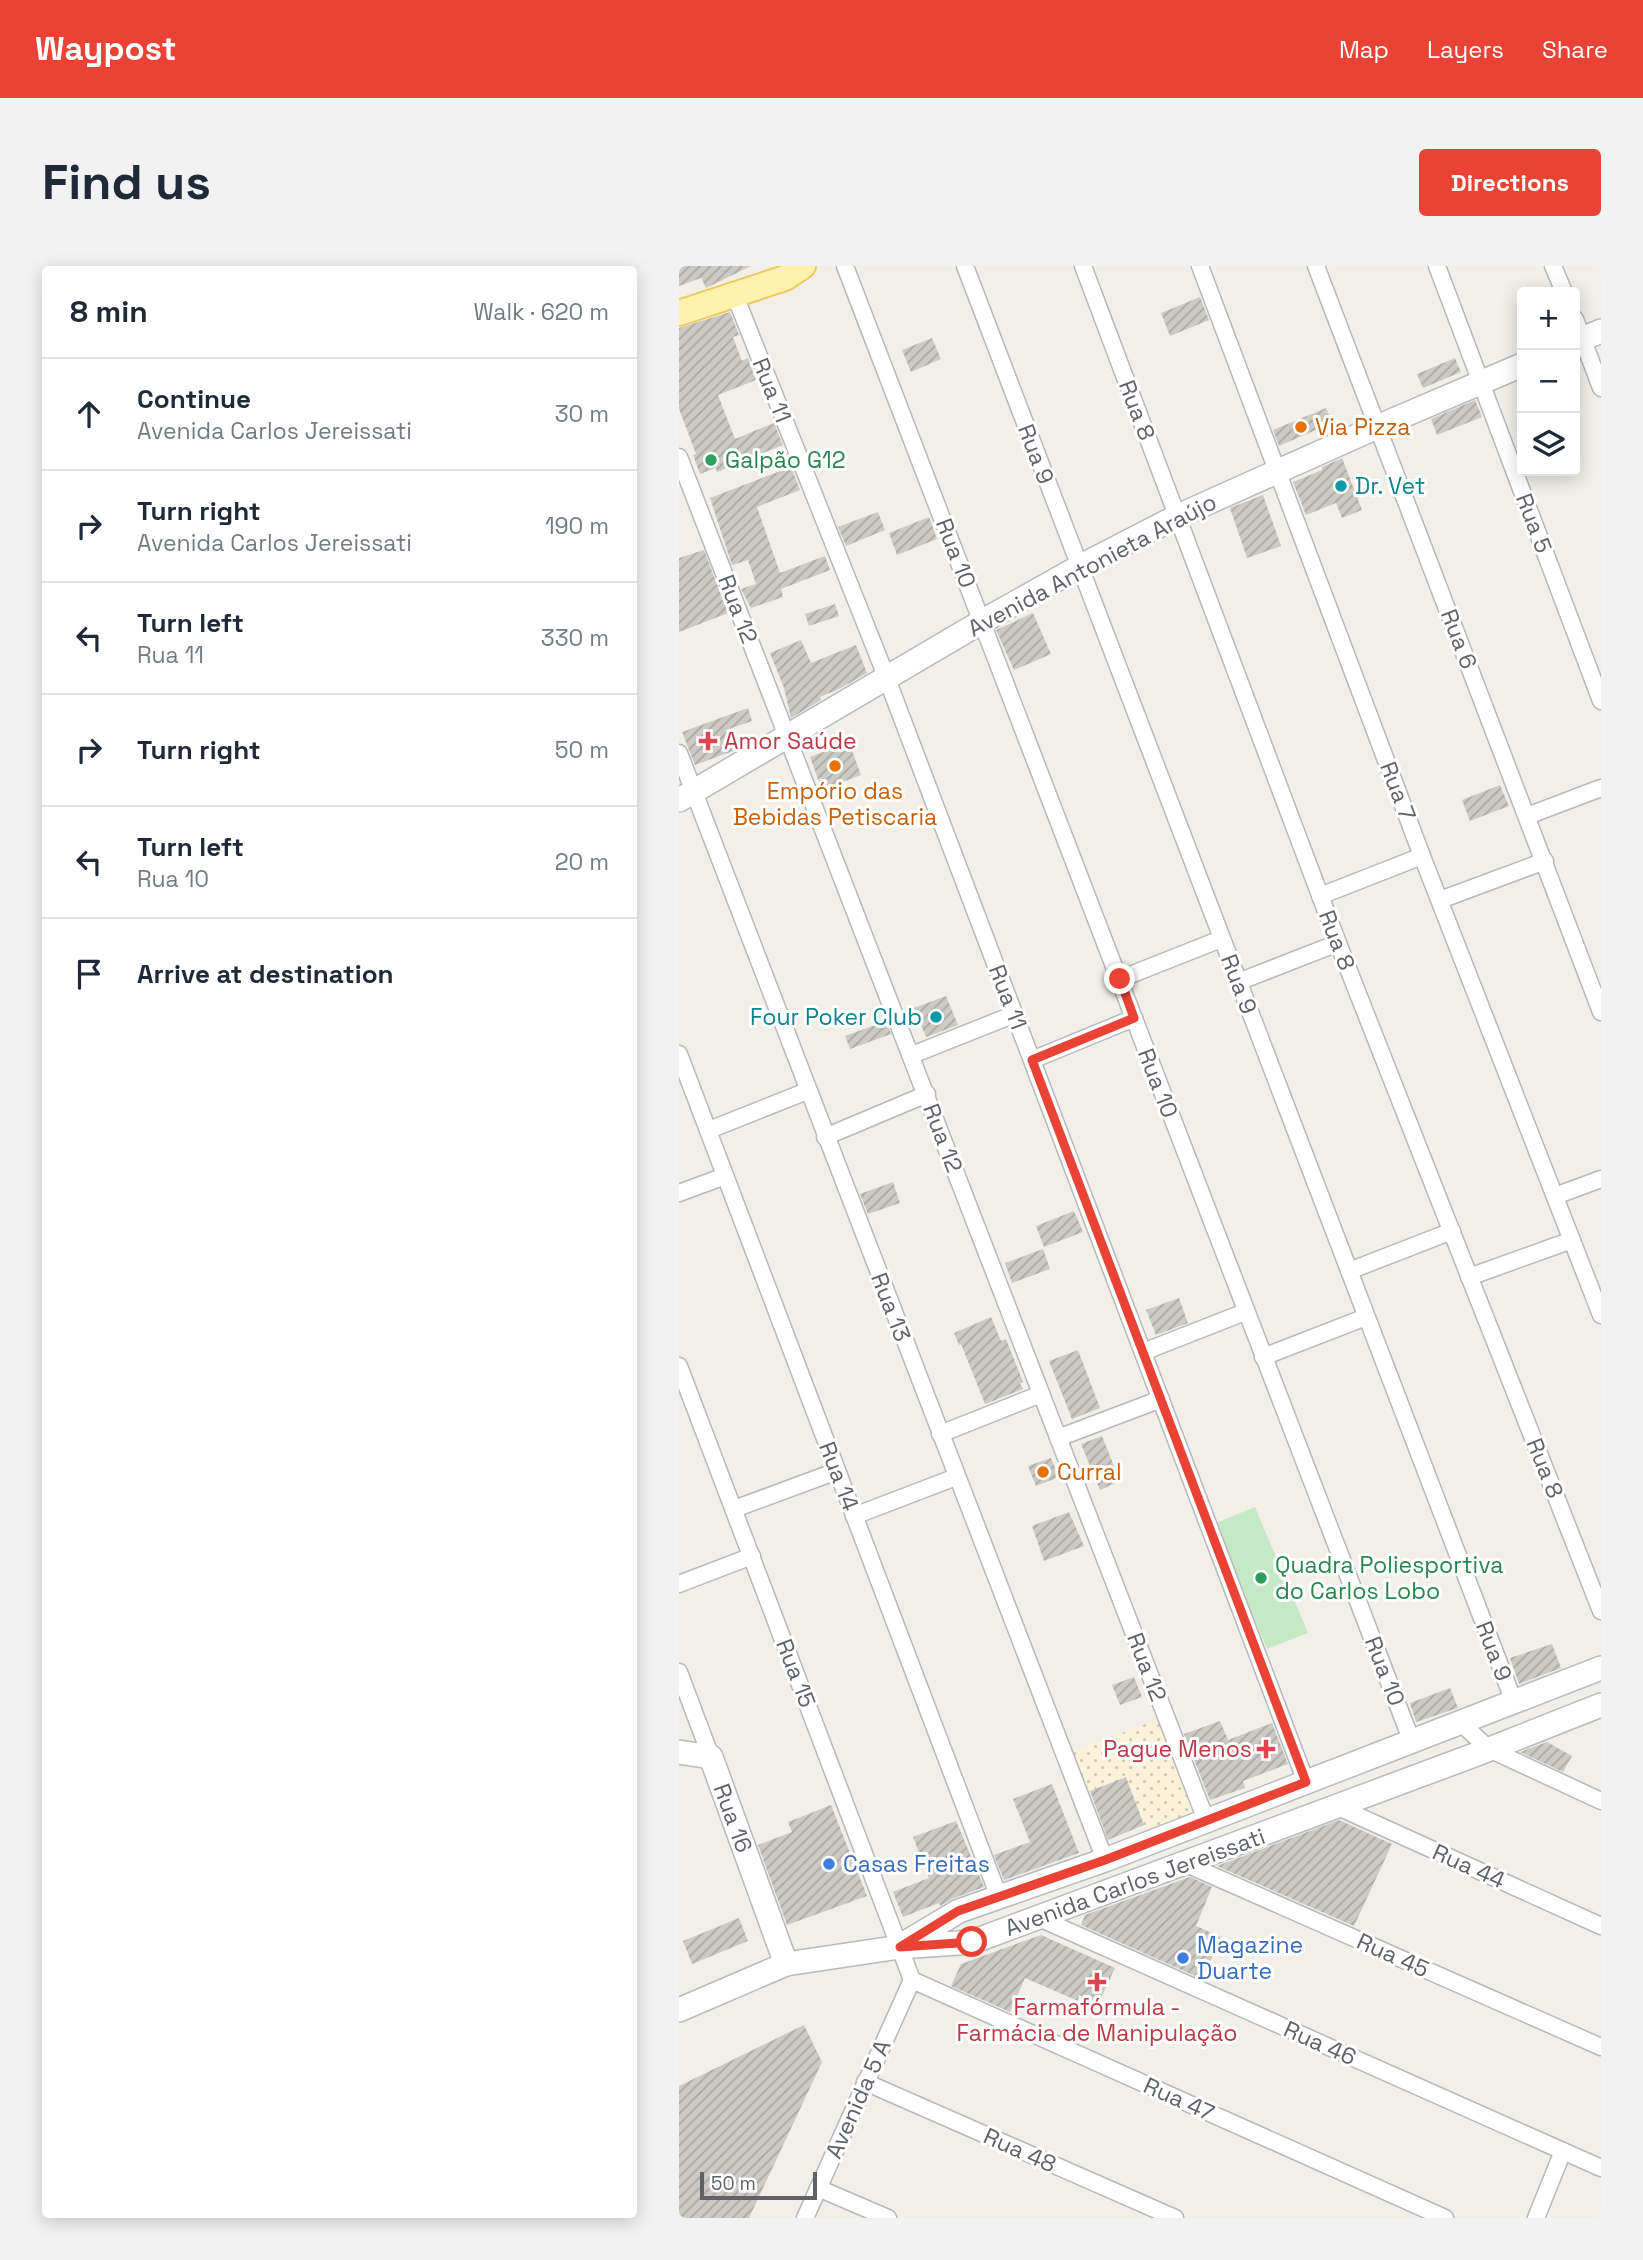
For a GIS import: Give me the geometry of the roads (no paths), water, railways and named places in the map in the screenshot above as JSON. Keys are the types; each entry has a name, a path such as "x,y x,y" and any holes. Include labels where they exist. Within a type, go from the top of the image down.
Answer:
{"main road":[{"path":"734,293 764,266"},
{"path":"679,313 785,278 803,266"}],"street":[{"name":"Rua 10","path":"845,266 1412,1742"},
{"name":"Rua 9","path":"965,266 1514,1702"},
{"name":"Rua 8","path":"1083,266 1319,896 1601,1611"},
{"name":"Rua 7","path":"1199,266 1422,856 1601,1315"},
{"name":"Rua 6","path":"1316,266 1601,1012"},
{"name":"Rua 5","path":"1437,266 1601,702"},
{"path":"1553,266 1562,287"},
{"name":"Rua 11","path":"734,293 887,679 1306,1782"},
{"path":"1583,333 1601,388"},
{"name":"Avenida Antonieta Araújo","path":"686,795 982,621 1178,516 1517,367"},
{"name":"Rua 12","path":"679,457 1206,1820"},
{"name":"Rua 13","path":"679,753 686,795 807,1091 1105,1860"},
{"path":"1527,816 1601,788"},
{"path":"1319,896 1422,856"},
{"path":"1440,900 1545,861"},
{"path":"1120,979 1221,939"},
{"path":"1238,982 1338,943"},
{"path":"912,1055 1014,1014"},
{"path":"1032,1060 1134,1018"},
{"name":"Rua 14","path":"679,1054 999,1897"},
{"path":"709,1130 807,1091"},
{"path":"825,1137 927,1094"},
{"path":"679,1193 725,1176"},
{"path":"1555,1196 1601,1179"},
{"path":"1349,1271 1452,1231"},
{"path":"1469,1277 1572,1240"},
{"path":"1143,1352 1245,1311"},
{"path":"1263,1357 1366,1317"},
{"name":"Rua 15","path":"679,1366 912,1980"},
{"path":"940,1434 1041,1394"},
{"path":"1058,1438 1161,1399"},
{"path":"734,1509 837,1471"},
{"path":"854,1517 956,1477"},
{"path":"679,1584 752,1556"},
{"name":"Avenida Carlos Jereissati","path":"900,1947 958,1911 1105,1860 1601,1668"},
{"name":"Rua 16","path":"679,1672 786,1964"},
{"name":"Avenida Carlos Jereissati","path":"900,1947 972,1942 1601,1705"},
{"path":"1461,1723 1489,1749 1601,1801"},
{"path":"679,1752 711,1757"},
{"name":"Rua 44","path":"1336,1807 1601,1926"},
{"name":"Rua 45","path":"1184,1863 1601,2047"},
{"name":"Rua 46","path":"1039,1918 1601,2168"},
{"path":"679,2010 786,1964 900,1947"},
{"name":"Avenida 5 A","path":"809,2217 818,2188 912,1980"},
{"name":"Rua 47","path":"912,1980 1427,2214 1445,2218"},
{"name":"Rua 48","path":"865,2082 1175,2218"},
{"path":"1536,2218 1563,2151"},
{"path":"818,2188 888,2218"}],"place":[{"name":"Via Pizza","path":"1301,427"},
{"name":"Galpão G12","path":"711,460"},
{"name":"Dr. Vet","path":"1341,486"},
{"name":"Amor Saúde","path":"708,741"},
{"name":"Empório das Bebidas Petiscaria","path":"835,766"},
{"name":"Four Poker Club","path":"936,1017"},
{"name":"Curral","path":"1043,1472"},
{"name":"Quadra Poliesportiva do Carlos Lobo","path":"1261,1578"},
{"name":"Pague Menos","path":"1266,1749"},
{"name":"Casas Freitas","path":"829,1864"},
{"name":"Magazine Duarte","path":"1183,1958"},
{"name":"Farmafórmula - Farmácia de Manipulação","path":"1097,1982"}]}
